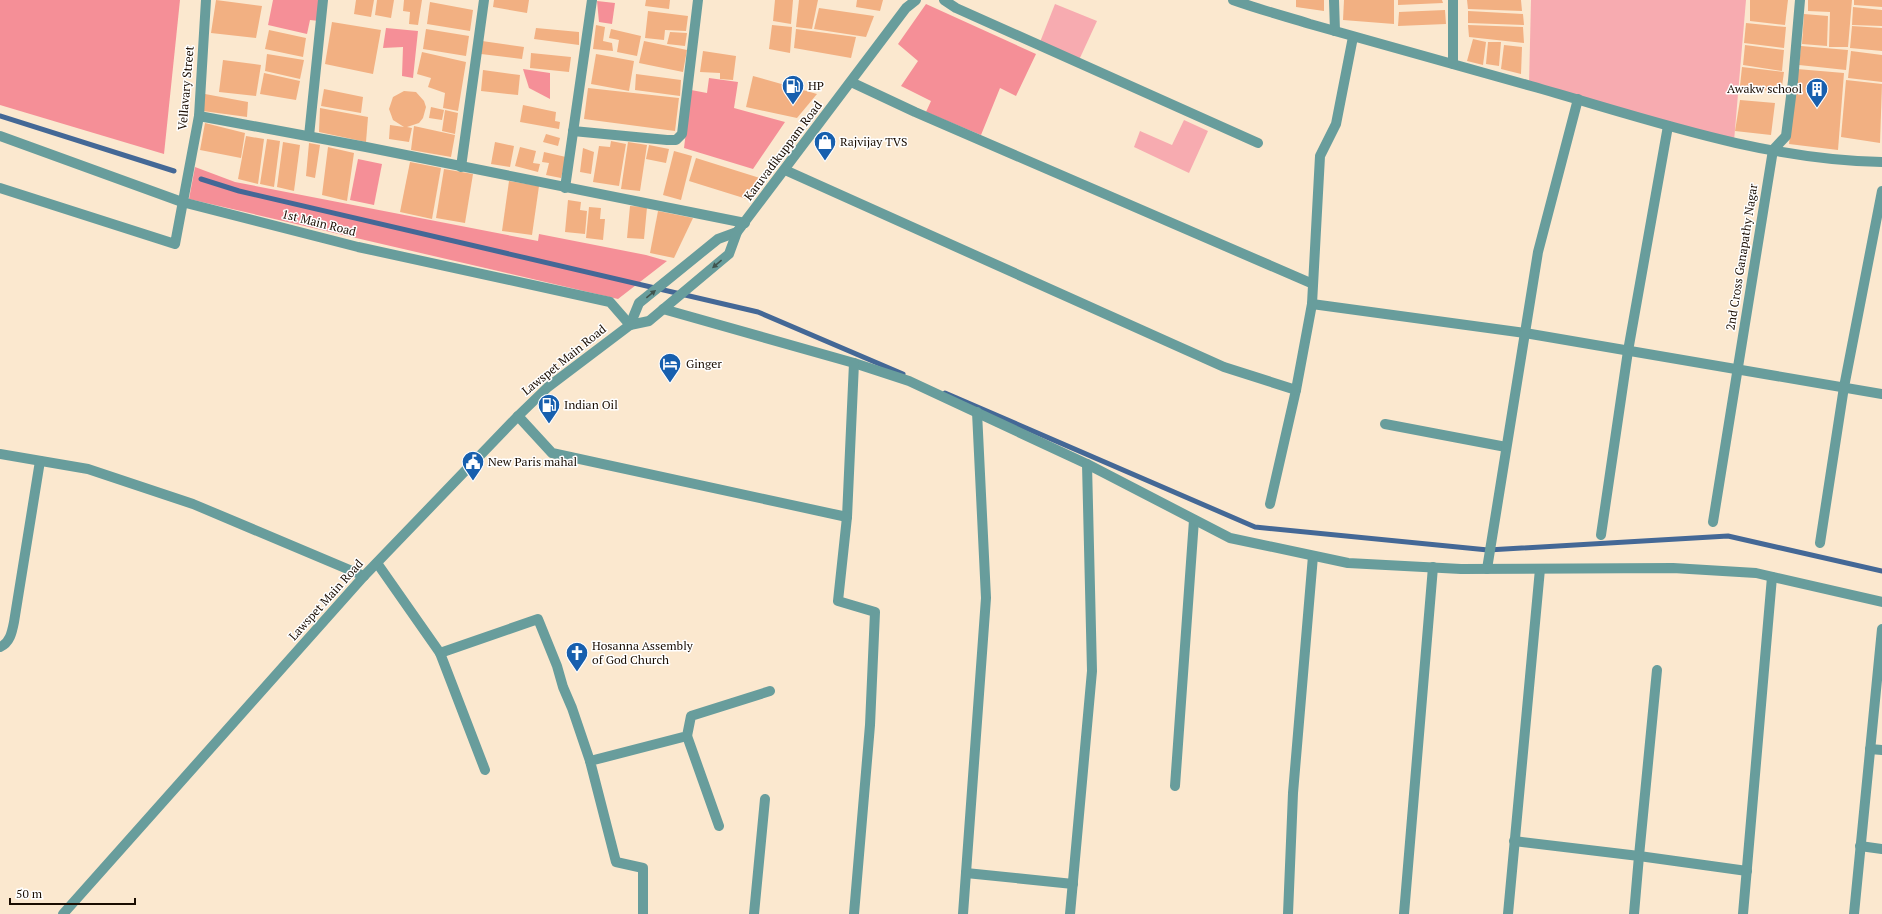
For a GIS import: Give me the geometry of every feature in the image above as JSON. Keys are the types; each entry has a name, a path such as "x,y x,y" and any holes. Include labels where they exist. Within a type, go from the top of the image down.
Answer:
{"street":[{"name":"Vellavary Street","path":"0,188 175,244 199,116 206,0"},
{"path":"309,136 323,0"},
{"path":"461,166 484,0"},
{"path":"565,188 592,0"},
{"path":"573,131 667,140 676,140 682,134 698,0"},
{"name":"Karuvadikuppam Road","path":"737,232 851,82 906,4 916,0"},
{"path":"944,0 956,8 1258,143"},
{"path":"1233,0 1353,37 1578,99 1668,126 1773,150 1858,161 1882,162"},
{"path":"1334,0 1335,31"},
{"path":"1453,0 1453,64"},
{"path":"1773,150 1786,136 1793,81 1800,0"},
{"path":"1270,504 1296,390 1312,304 1320,156 1336,124 1353,37"},
{"path":"851,82 915,112 1313,284"},
{"path":"1487,569 1538,252 1578,99"},
{"path":"199,116 309,136 745,223"},
{"path":"1601,535 1628,351 1668,126"},
{"name":"1st Main Road","path":"0,136 182,202 358,247 610,302 630,325"},
{"name":"2nd Cross Ganapathy Nagar","path":"1713,522 1773,150"},
{"path":"785,170 1224,367 1296,390"},
{"path":"1820,543 1844,387 1882,191"},
{"path":"630,325 639,303 718,239 737,232"},
{"path":"630,325 649,321 729,254 737,232"},
{"path":"1312,304 1525,333 1882,394"},
{"path":"663,309 854,363 909,381 1087,464 1230,538 1348,562 1487,569 1673,568 1756,573 1882,602"},
{"name":"Lawspet Main Road","path":"63,914 364,576 518,416 548,387 630,325"},
{"path":"854,363 847,517 838,601 875,612 870,725 854,914"},
{"path":"963,914 986,598 977,412"},
{"path":"518,416 552,453 847,517"},
{"path":"1385,424 1506,447"},
{"path":"0,454 88,469 193,504 364,576"},
{"path":"0,647 5,645 11,636 40,461"},
{"path":"1070,914 1092,672 1087,464"},
{"path":"1175,786 1194,520"},
{"path":"1288,914 1293,793 1313,556"},
{"path":"377,563 440,653 485,770"},
{"path":"1404,914 1433,567"},
{"path":"1508,914 1540,569"},
{"path":"1743,914 1772,577"},
{"path":"440,653 538,619 555,660 590,761 616,862 643,868 643,914"},
{"path":"1854,914 1882,629"},
{"path":"1634,914 1658,670"},
{"path":"719,826 686,736 691,716 770,691"},
{"path":"590,761 686,736"},
{"path":"1870,749 1882,750"},
{"path":"754,914 765,798"},
{"path":"1514,841 1747,871"},
{"path":"1860,846 1882,849"},
{"path":"966,873 1073,884"}],"shaded area":[{"path":"0,0 180,0 164,154 0,105"},
{"path":"273,0 321,0 319,21 310,20 307,34 268,25"},
{"path":"1531,0 1746,0 1734,141 1529,85"},
{"path":"597,1 615,3 612,24 599,22"},
{"path":"926,4 1036,54 1016,96 1000,88 981,135 926,112 931,101 901,86 918,61 898,44"},
{"path":"1055,4 1097,21 1079,60 1040,42"},
{"path":"386,28 418,31 413,78 402,76 403,47 383,48"},
{"path":"523,69 550,73 550,99 529,88"},
{"path":"709,78 738,82 734,108 785,122 753,169 684,148 691,90 707,93"},
{"path":"1184,120 1208,131 1189,173 1134,147 1140,131 1172,145"},
{"path":"358,159 382,164 374,205 350,200"},
{"path":"195,167 235,182 538,241 539,234 646,255 667,261 618,299 189,199"}],"building":[{"path":"216,0 262,6 256,38 211,33"},
{"path":"356,0 374,0 371,17 354,14"},
{"path":"377,0 394,0 391,18 375,15"},
{"path":"404,0 422,0 418,25 409,24 410,12 403,11"},
{"path":"494,0 529,0 527,13 493,7"},
{"path":"646,0 670,0 669,9 645,6"},
{"path":"775,0 793,0 791,24 773,21"},
{"path":"799,0 818,0 812,29 796,27"},
{"path":"857,0 883,0 880,11 856,7"},
{"path":"1296,0 1324,0 1324,11 1296,7"},
{"path":"1344,0 1394,0 1394,24 1343,20"},
{"path":"1398,0 1442,0 1443,3 1398,5"},
{"path":"1467,0 1521,0 1522,11 1468,9"},
{"path":"1750,0 1788,0 1785,25 1750,21"},
{"path":"1808,0 1852,0 1848,47 1829,47 1830,12 1808,11"},
{"path":"1854,0 1882,0 1882,7 1854,5"},
{"path":"430,2 473,10 470,31 427,24"},
{"path":"1853,7 1882,10 1882,26 1852,25"},
{"path":"819,8 874,16 866,37 814,29"},
{"path":"1445,10 1446,24 1398,26 1399,12"},
{"path":"648,11 688,16 686,31 665,30 664,40 645,38"},
{"path":"1468,11 1523,14 1524,25 1468,23"},
{"path":"1804,14 1828,16 1827,46 1802,44"},
{"path":"332,22 381,30 373,74 325,64"},
{"path":"1746,23 1786,27 1784,48 1744,43"},
{"path":"596,25 605,27 603,41 612,43 613,51 593,49"},
{"path":"772,25 792,27 790,53 769,49"},
{"path":"1468,25 1523,27 1524,43 1469,37"},
{"path":"1852,26 1882,28 1882,51 1850,48"},
{"path":"536,28 579,32 579,45 534,39"},
{"path":"426,29 469,36 466,56 423,49"},
{"path":"611,29 641,36 637,56 617,52 619,40 609,38"},
{"path":"796,29 856,37 851,58 794,48"},
{"path":"269,30 306,38 303,57 265,49"},
{"path":"670,32 687,33 685,46 667,44"},
{"path":"1473,39 1486,42 1483,65 1467,61"},
{"path":"482,41 524,47 522,59 481,54"},
{"path":"644,41 687,50 683,72 639,63"},
{"path":"1488,42 1501,42 1499,66 1486,64"},
{"path":"1504,45 1522,47 1521,74 1501,69"},
{"path":"1745,45 1784,50 1782,71 1743,65"},
{"path":"1801,46 1848,50 1846,70 1799,65"},
{"path":"703,51 736,56 733,80 720,79 720,73 700,72"},
{"path":"1851,51 1882,55 1882,82 1848,78"},
{"path":"422,52 466,62 458,111 443,108 445,93 428,87 431,78 417,74"},
{"path":"531,53 571,57 569,72 530,68"},
{"path":"267,54 304,60 300,79 265,71"},
{"path":"596,54 634,61 629,91 591,84"},
{"path":"223,60 261,65 256,96 219,92"},
{"path":"1742,67 1784,72 1781,93 1740,86"},
{"name":"Awakw school","path":"1797,69 1844,73 1838,150 1789,144"},
{"path":"483,70 520,75 518,95 481,91"},
{"path":"264,73 300,81 296,100 260,94"},
{"path":"636,74 681,80 680,96 635,90"},
{"path":"753,76 817,94 797,118 746,107"},
{"path":"1846,80 1882,84 1880,143 1841,137"},
{"path":"588,88 679,98 675,131 584,119"},
{"path":"324,89 363,97 361,113 321,106"},
{"path":"404,91 416,92 424,101 426,107 423,118 419,123 407,127 412,128 409,142 389,139 390,125 404,127 393,120 389,109 393,97"},
{"path":"205,94 248,102 247,117 203,111"},
{"path":"1740,100 1775,103 1771,135 1735,131"},
{"path":"523,105 556,112 555,121 560,122 559,129 520,122"},
{"path":"431,107 444,110 442,120 429,118"},
{"path":"320,108 368,117 366,142 319,132"},
{"path":"445,110 458,113 455,134 442,131"},
{"path":"205,123 245,133 241,158 200,150"},
{"path":"414,126 455,135 451,157 411,150"},
{"path":"546,134 560,138 558,146 543,142"},
{"path":"246,136 264,139 258,184 238,179"},
{"path":"267,139 280,141 274,187 260,184"},
{"path":"611,141 626,144 619,186 593,182 599,146 610,147"},
{"path":"283,142 300,145 294,191 277,187"},
{"path":"495,142 514,146 510,167 491,164"},
{"path":"628,142 647,145 640,191 621,189"},
{"path":"309,143 320,145 315,178 306,176"},
{"path":"649,145 669,149 666,163 646,159"},
{"path":"328,147 354,153 347,201 322,195"},
{"path":"520,147 536,151 533,163 540,164 538,172 515,166"},
{"path":"583,148 594,152 591,174 580,172"},
{"path":"674,151 692,156 681,200 663,195"},
{"path":"544,152 566,157 561,178 546,175 549,163 542,162"},
{"path":"696,158 763,179 759,192 753,190 750,200 689,181"},
{"path":"410,162 441,168 432,219 400,212"},
{"path":"444,169 473,174 465,223 436,218"},
{"path":"509,181 539,186 532,235 502,231"},
{"path":"568,200 581,202 580,210 587,211 585,234 565,232"},
{"path":"630,206 647,207 644,239 627,238"},
{"path":"589,207 601,208 600,219 605,219 603,240 586,238"},
{"path":"658,211 693,218 674,258 650,253"}],"waterway":[{"path":"0,116 174,171"},
{"path":"201,179 239,191 758,312 903,374"},
{"path":"945,393 1255,527 1488,550 1728,536 1882,571"}],"place":[{"name":"HP","path":"793,106"},
{"name":"Awakw school","path":"1817,108"},
{"name":"Rajvijay TVS","path":"825,162"},
{"name":"Ginger","path":"670,384"},
{"name":"Indian Oil","path":"549,424"},
{"name":"New Paris mahal","path":"473,482"},
{"name":"Hosanna Assembly of God Church","path":"577,672"}]}
